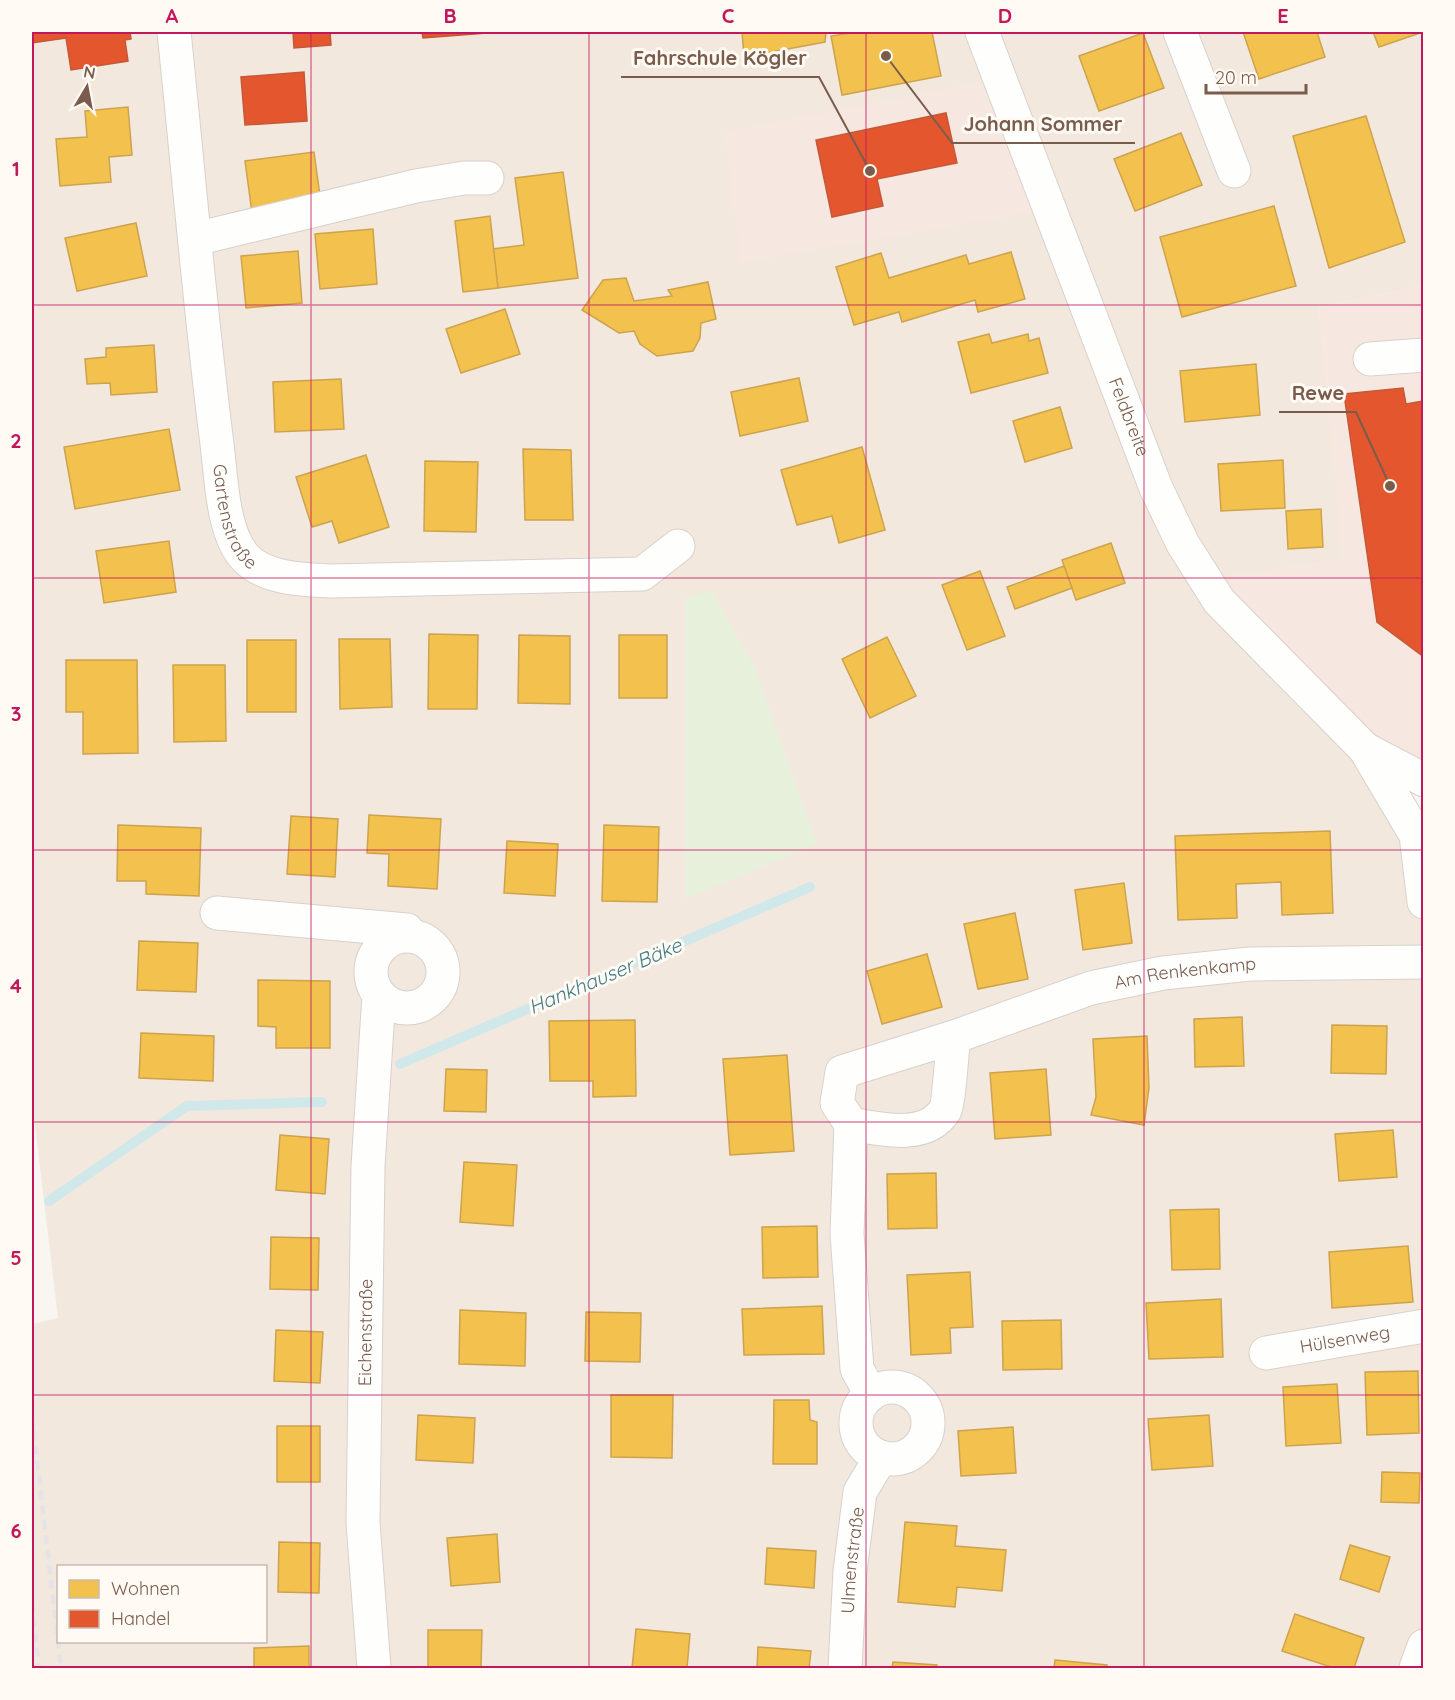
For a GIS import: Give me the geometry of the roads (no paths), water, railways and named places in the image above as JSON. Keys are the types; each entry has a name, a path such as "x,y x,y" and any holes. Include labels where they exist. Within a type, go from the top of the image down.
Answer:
{"street":[{"name":"Gartenstraße","path":"174,32 228,523 243,555 272,574 301,580 332,581 642,574 678,546"},
{"name":"Feldbreite","path":"982,32 1156,488 1183,544 1219,601 1365,749 1416,835 1424,902"},
{"path":"1180,32 1234,171"},
{"path":"195,239 416,186 464,178 487,178"},
{"path":"1370,358 1424,355"},
{"name":"Feldbreite","path":"1365,749 1424,780"},
{"path":"217,913 407,930 412,936 434,948 443,970 436,994 428,1002 416,1008 404,1008 392,1006 379,995"},
{"name":"Eichenstraße","path":"374,1668 363,1523 368,1166 379,995 371,982 370,970 377,951 392,939 412,936"},
{"name":"Am Renkenkamp","path":"871,1394 857,1369 856,1358 847,1234 850,1124 837,1103 842,1071 954,1037 1091,988 1163,973 1250,964 1424,962"},
{"path":"850,1124 906,1131 928,1126 946,1109 954,1037"},
{"name":"Hülsenweg","path":"1266,1353 1424,1326"},
{"path":"893,1386 905,1389 916,1396 928,1416 928,1428 916,1449 906,1456 881,1457 863,1444 856,1423 858,1412 871,1394 893,1386"},
{"name":"Ulmenstraße","path":"845,1668 849,1571 860,1491 881,1457"},
{"path":"1416,1668 1424,1646"}],"waterway":[{"name":"Hankhauser Bäke","path":"400,1064 810,887"},
{"name":"Hankhauser Bäke","path":"49,1201 187,1106 322,1102"}],"railway":[{"path":"32,1416 57,1633"},
{"path":"32,1603 39,1668"},
{"path":"58,1643 61,1668"}],"place":[{"name":"Johann Sommer","path":"886,56"},
{"name":"Fahrschule Kögler","path":"870,171"},
{"name":"Rewe","path":"1390,486"}]}
